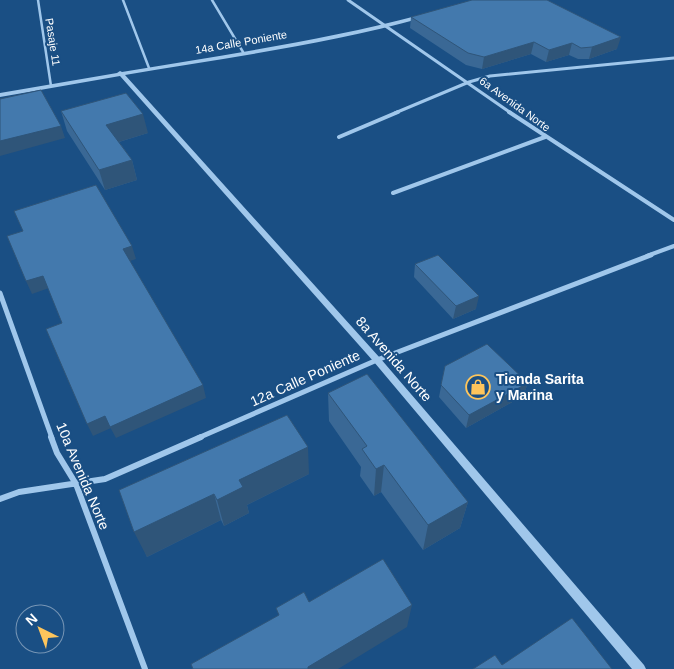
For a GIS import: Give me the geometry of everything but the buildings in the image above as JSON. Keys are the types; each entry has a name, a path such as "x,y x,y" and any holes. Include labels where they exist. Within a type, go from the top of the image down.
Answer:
{"street":[{"name":"6a Avenida Norte","path":"348,0 546,137 674,220"},
{"name":"14a Calle Poniente","path":"0,95 387,26 426,16"},
{"path":"339,137 469,82 506,73 674,58"},
{"name":"8a Avenida Norte","path":"120,73 377,360 640,669"},
{"path":"393,193 546,137"},
{"name":"12a Calle Poniente","path":"0,499 19,492 105,479 377,360 674,246"},
{"name":"10a Avenida Norte","path":"0,293 57,453 76,484 145,669"}],"lane":[{"name":"Pasaje 11","path":"38,0 51,86"},
{"path":"123,0 149,68"},
{"path":"212,0 243,52"}],"place":[{"name":"Tienda Sarita y Marina","path":"478,387"}]}
